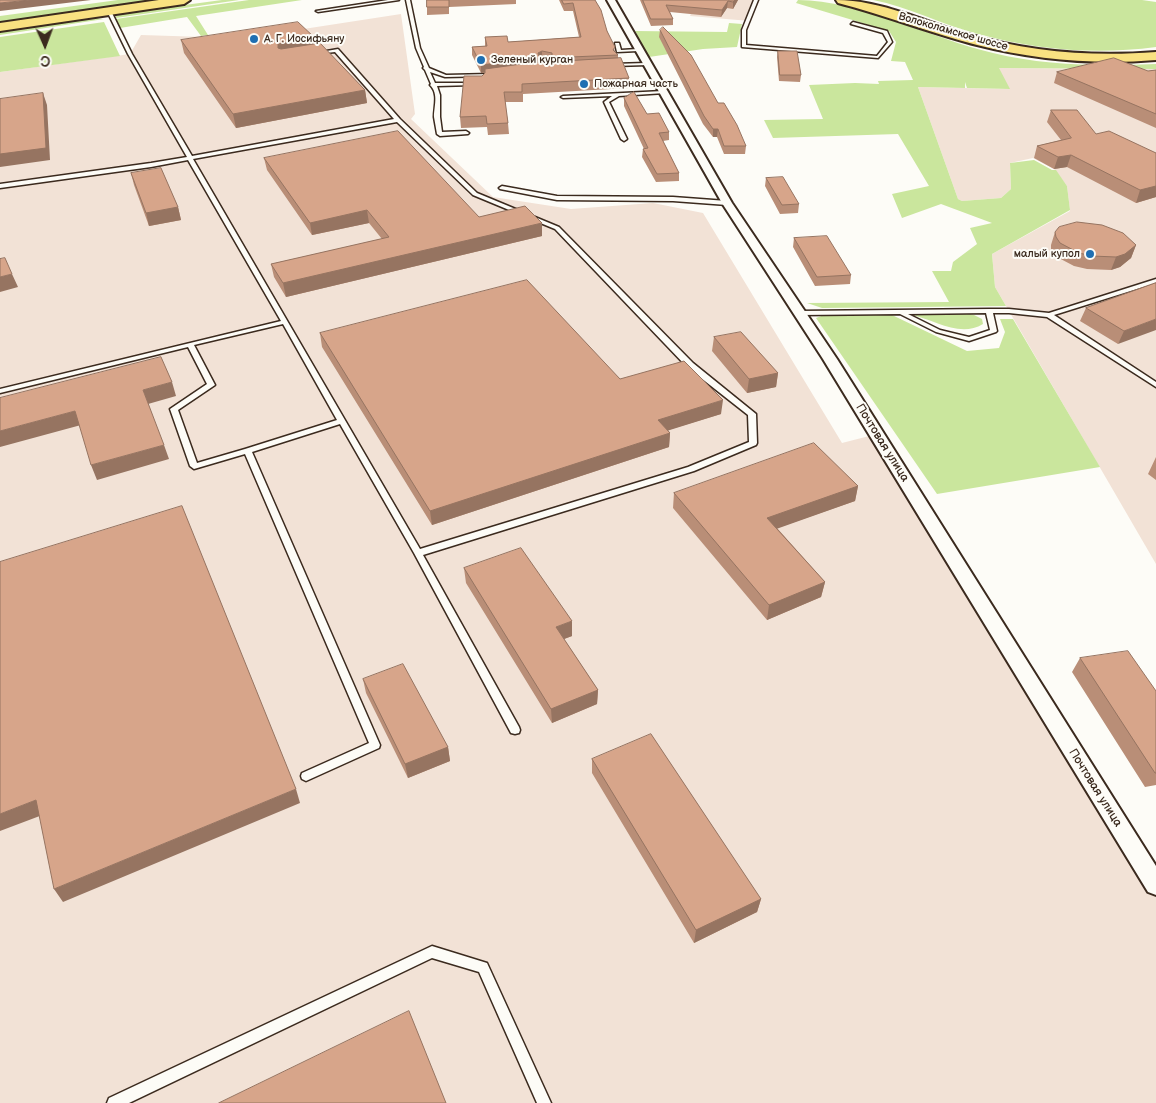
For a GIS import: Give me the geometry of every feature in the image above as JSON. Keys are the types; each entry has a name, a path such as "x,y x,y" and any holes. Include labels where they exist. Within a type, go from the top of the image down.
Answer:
{"main road":[{"path":"0,27 184,0"},
{"name":"Волоколамское шоссе","path":"842,0 980,42 1034,53 1093,60 1156,56"}],"street":[{"name":"Почтовая улица","path":"611,0 727,203 800,313 1156,885"}],"lane":[{"path":"318,11 397,0"},
{"path":"408,0 418,48 432,85 438,95 437,117 440,134 466,133"},
{"path":"756,0 744,30 744,46 878,57 890,42 886,32 853,23"},
{"path":"109,11 130,54 418,553 515,730"},
{"path":"617,44 619,51 642,56"},
{"path":"309,55 336,50 398,120 475,194 558,228 690,365 752,414 754,443 691,469 418,553"},
{"path":"617,57 642,56"},
{"path":"608,66 642,56"},
{"path":"425,68 445,76 498,74"},
{"path":"432,85 482,84 482,76"},
{"path":"563,97 663,92"},
{"path":"617,94 606,102 624,138"},
{"path":"0,186 190,158 398,120"},
{"path":"502,188 557,198 673,199 727,203"},
{"path":"800,313 1009,311 1049,315 1156,281"},
{"path":"900,312 938,331 969,339 994,331 990,311"},
{"path":"1049,315 1156,385"},
{"path":"0,391 284,322"},
{"path":"190,344 211,385 174,409 194,466 341,421"},
{"path":"248,451 375,745 306,776"},
{"path":"114,1103 432,952 483,967 544,1103"}],"shaded area":[{"path":"697,0 760,0 750,21 690,16"},
{"path":"401,14 415,114 411,119 493,197 571,209 653,203 703,213 842,443 877,434 1156,885 1156,1103 0,1103 0,72 130,54 141,35 204,37 271,34"},
{"path":"998,68 1156,69 1156,564 995,287 992,254 1070,211 1067,186 1054,169 1033,158 1010,163 1011,189 1001,198 962,201 958,199 918,87 1009,89"}],"green space":[{"path":"118,0 150,0 0,22 0,16"},
{"path":"222,0 239,0 116,18 116,16 125,13"},
{"path":"249,0 302,0 196,16 208,35 201,36 187,17 120,28 116,19"},
{"path":"798,0 846,6 970,47 1013,57 1074,64 1156,64 1156,69 999,68 1010,89 967,88 965,82 965,88 918,87 958,199 962,201 1001,198 1011,189 1010,163 1034,160 1052,170 1056,170 1067,186 1070,210 992,254 995,287 1006,306 822,308 807,303 949,302 932,271 951,271 953,262 977,244 970,228 992,223 941,204 902,218 892,194 929,186 898,134 773,138 764,120 823,119 809,85 879,84 878,81 913,80 905,62 891,61 896,42 889,31 796,3"},
{"path":"873,0 1142,0 1156,2 1156,47 1089,51 1022,44 965,30 900,7"},
{"path":"91,18 104,19 0,35 0,31"},
{"path":"104,22 120,56 0,72 0,37"},
{"path":"729,23 742,24 737,47 703,49 649,57 635,31 727,32"},
{"path":"967,313 982,319 983,324 974,328 956,329 912,315"},
{"path":"824,315 892,315 967,351 999,348 1005,332 1000,319 1013,319 1100,467 937,494 816,318"}],"building":[{"path":"0,0 30,0 0,3"},
{"path":"427,0 449,0 449,7 427,7"},
{"path":"562,0 595,0 601,10 607,31 615,47 613,50 618,55 547,58 552,53 542,51 538,53 539,58 481,65 472,47 487,46 485,37 507,36 508,42 581,37 573,3 564,4"},
{"path":"643,0 735,0 733,2 728,1 722,10 666,5 673,19 651,19"},
{"path":"298,22 315,38 278,44 278,48 320,43 365,90 233,114 181,40"},
{"path":"663,27 691,55 718,103 724,103 737,125 746,146 724,146 718,129 713,129 704,116 660,30"},
{"path":"778,51 797,51 801,75 780,75"},
{"path":"621,58 629,78 522,84 522,92 504,92 508,123 487,124 486,116 460,117 464,76 482,76 485,73 485,69 529,63"},
{"path":"1114,58 1148,71 1156,70 1156,114 1057,72"},
{"path":"634,92 647,114 659,113 669,132 659,133 679,173 657,174 643,149 648,148 624,98"},
{"path":"43,93 46,148 0,154 0,99"},
{"path":"1051,110 1077,110 1096,134 1109,131 1156,153 1156,186 1140,190 1071,155 1058,157 1037,146 1071,138"},
{"path":"398,131 479,217 525,206 542,223 283,283 271,264 389,237 367,210 310,223 264,158"},
{"path":"161,168 178,207 146,213 131,173"},
{"path":"783,177 799,204 782,205 766,178"},
{"path":"1077,222 1102,225 1123,233 1136,245 1125,254 1116,257 1092,256 1079,253 1060,243 1055,232 1059,227"},
{"path":"827,236 851,275 817,277 794,238"},
{"path":"5,258 12,274 0,277 0,259"},
{"path":"527,280 620,379 684,361 723,400 658,420 670,433 430,511 320,333"},
{"path":"1156,283 1156,319 1124,331 1086,308"},
{"path":"741,332 778,373 749,379 714,337"},
{"path":"161,357 172,382 143,390 164,445 91,465 75,411 0,431 0,398"},
{"path":"814,443 858,486 767,518 825,582 769,605 674,493"},
{"path":"182,506 296,789 54,889 36,800 0,814 0,562"},
{"path":"521,548 572,621 556,627 598,690 551,709 464,568"},
{"path":"1128,651 1156,691 1156,773 1080,658"},
{"path":"403,664 448,747 405,764 363,679"},
{"path":"651,734 761,899 696,930 592,759"},
{"path":"409,1011 446,1103 219,1103"}],"place":[{"name":"А. Г. Иосифьяну","path":"254,39"},
{"name":"Зеленый курган","path":"481,60"},
{"name":"Пожарная часть","path":"584,84"},
{"name":"малый купол","path":"1090,254"}]}
